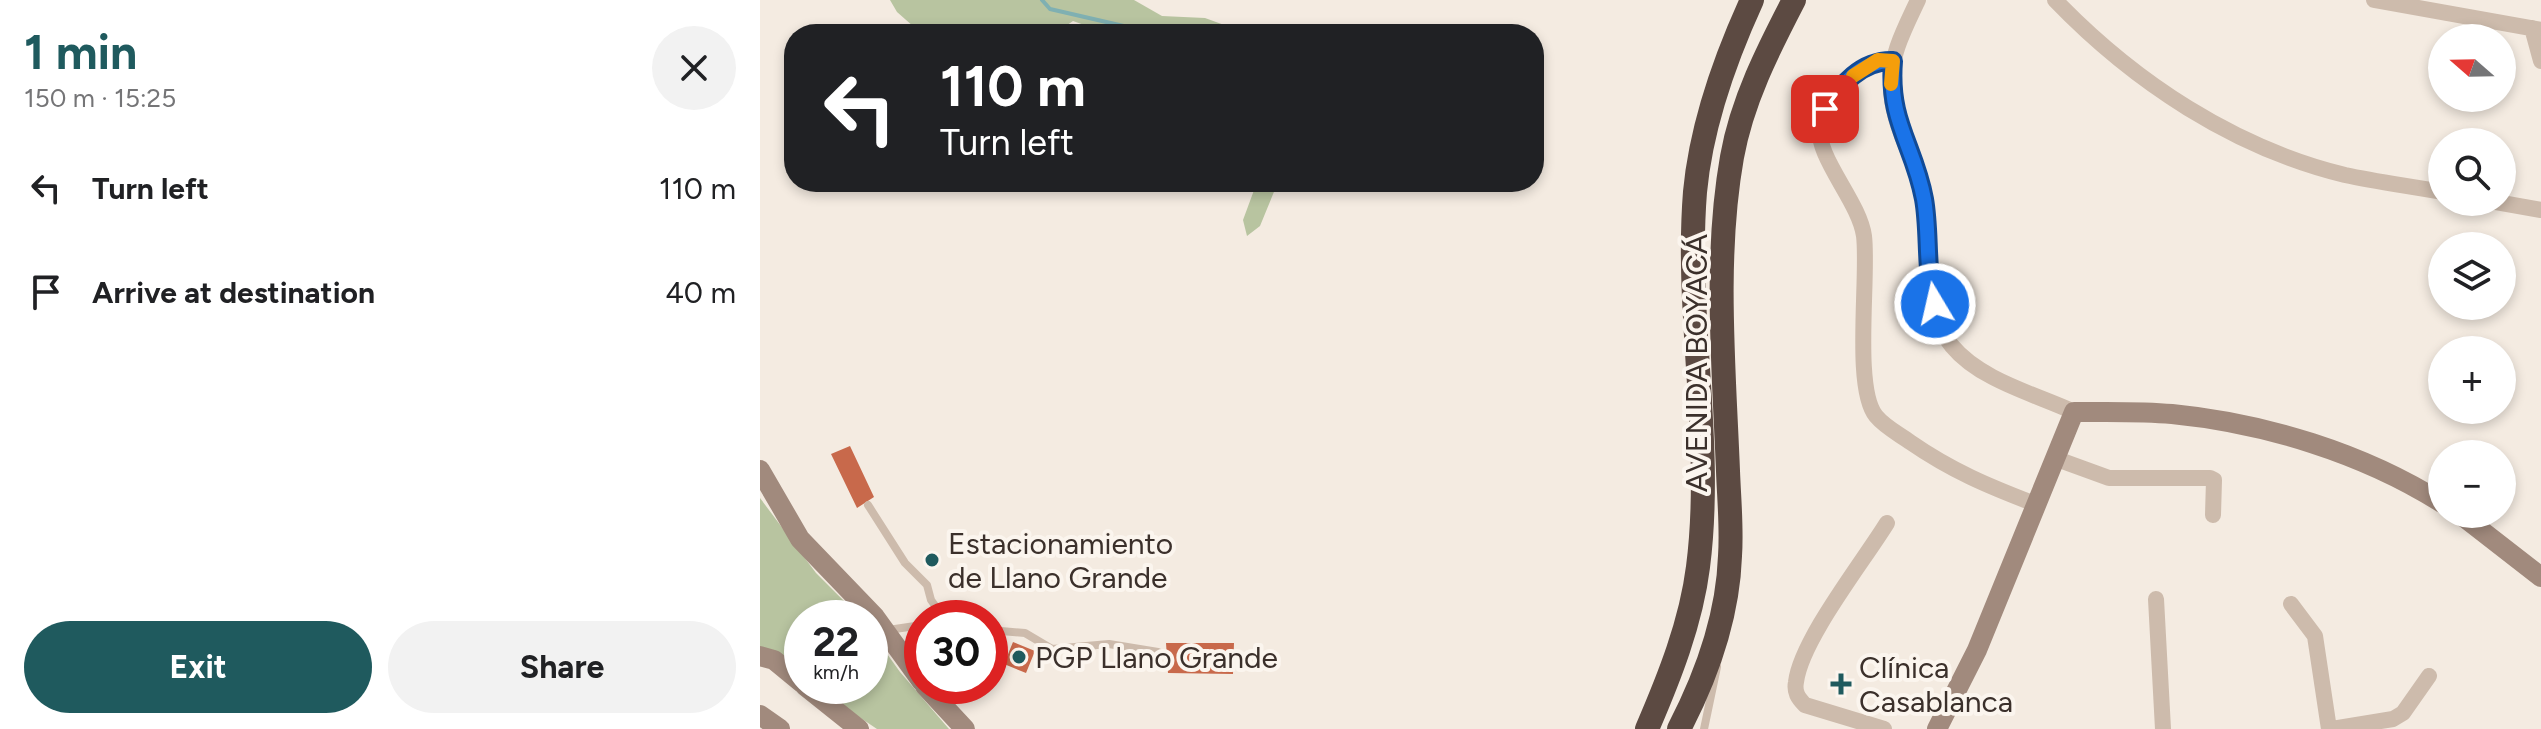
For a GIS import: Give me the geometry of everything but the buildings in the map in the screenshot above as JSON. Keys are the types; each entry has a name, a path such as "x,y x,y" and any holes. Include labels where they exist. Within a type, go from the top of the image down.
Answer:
{"highway":[{"name":"AVENIDA BOYACÁ","path":"1647,729 1675,659 1698,569 1703,480 1691,274 1696,188 1717,92 1752,0"},
{"name":"AVENIDA BOYACÁ","path":"1679,729 1706,666 1723,609 1731,556 1723,278 1732,157 1747,102 1765,56 1794,0"}],"main road":[{"path":"1937,729 1977,650 2074,412 2169,413 2252,426 2355,460 2428,496"},
{"path":"760,470 800,539 856,600"},
{"path":"2478,528 2541,577"},
{"path":"888,637 904,658"},
{"path":"760,656 774,660 784,668"},
{"path":"828,704 859,729"},
{"path":"942,704 965,729"},
{"path":"760,715 780,729"}],"street":[{"path":"1918,0 1893,61 1892,105 1923,197 1930,286 1950,345 1980,369 2074,412"},
{"path":"2055,0 2120,63 2150,85 2256,144 2345,175 2428,190"},
{"path":"2374,0 2536,29 2541,61"},
{"path":"1893,61 1878,60 1840,86 1819,126 1821,143 1855,208 1864,237 1869,403 1887,426 1946,467 2035,504"},
{"path":"2516,206 2541,210"},
{"path":"2054,458 2109,478 2210,478 2214,480 2213,515"},
{"path":"1884,729 1805,705 1797,696 1795,683 1817,632 1887,523"},
{"path":"2156,599 2163,729"},
{"path":"2291,604 2303,615 2315,636 2330,729 2393,719 2403,713 2429,676"}],"lane":[{"path":"868,505 905,563 927,585 931,600"},
{"path":"1704,729 1719,661 1723,609"},
{"path":"1008,632 1025,633 1052,649 1109,644 1158,652"}],"green space":[{"path":"890,0 1134,0 1162,16 1205,18 1222,24 1081,24 1073,21 1069,24 911,24 897,12"},
{"path":"1253,192 1274,192 1260,226 1247,236 1243,220"},
{"path":"760,498 816,573 843,600 784,600 784,668 760,653"},
{"path":"888,655 904,677 904,704 928,704 949,729 877,729 840,704 888,704"}],"waterway":[{"path":"1042,0 1050,9 1115,24"}],"slow traffic":[{"path":"1853,76 1878,60 1893,61 1891,84"}],"place":[{"name":"Estacionamiento de Llano Grande","path":"932,560"},
{"name":"PGP Llano Grande","path":"1019,657"},
{"name":"Clínica Casablanca","path":"1841,684"}],"route":[{"path":"1825,109 1840,86 1858,72 1878,60 1893,61 1892,105 1923,197 1930,286 1935,304"}]}
